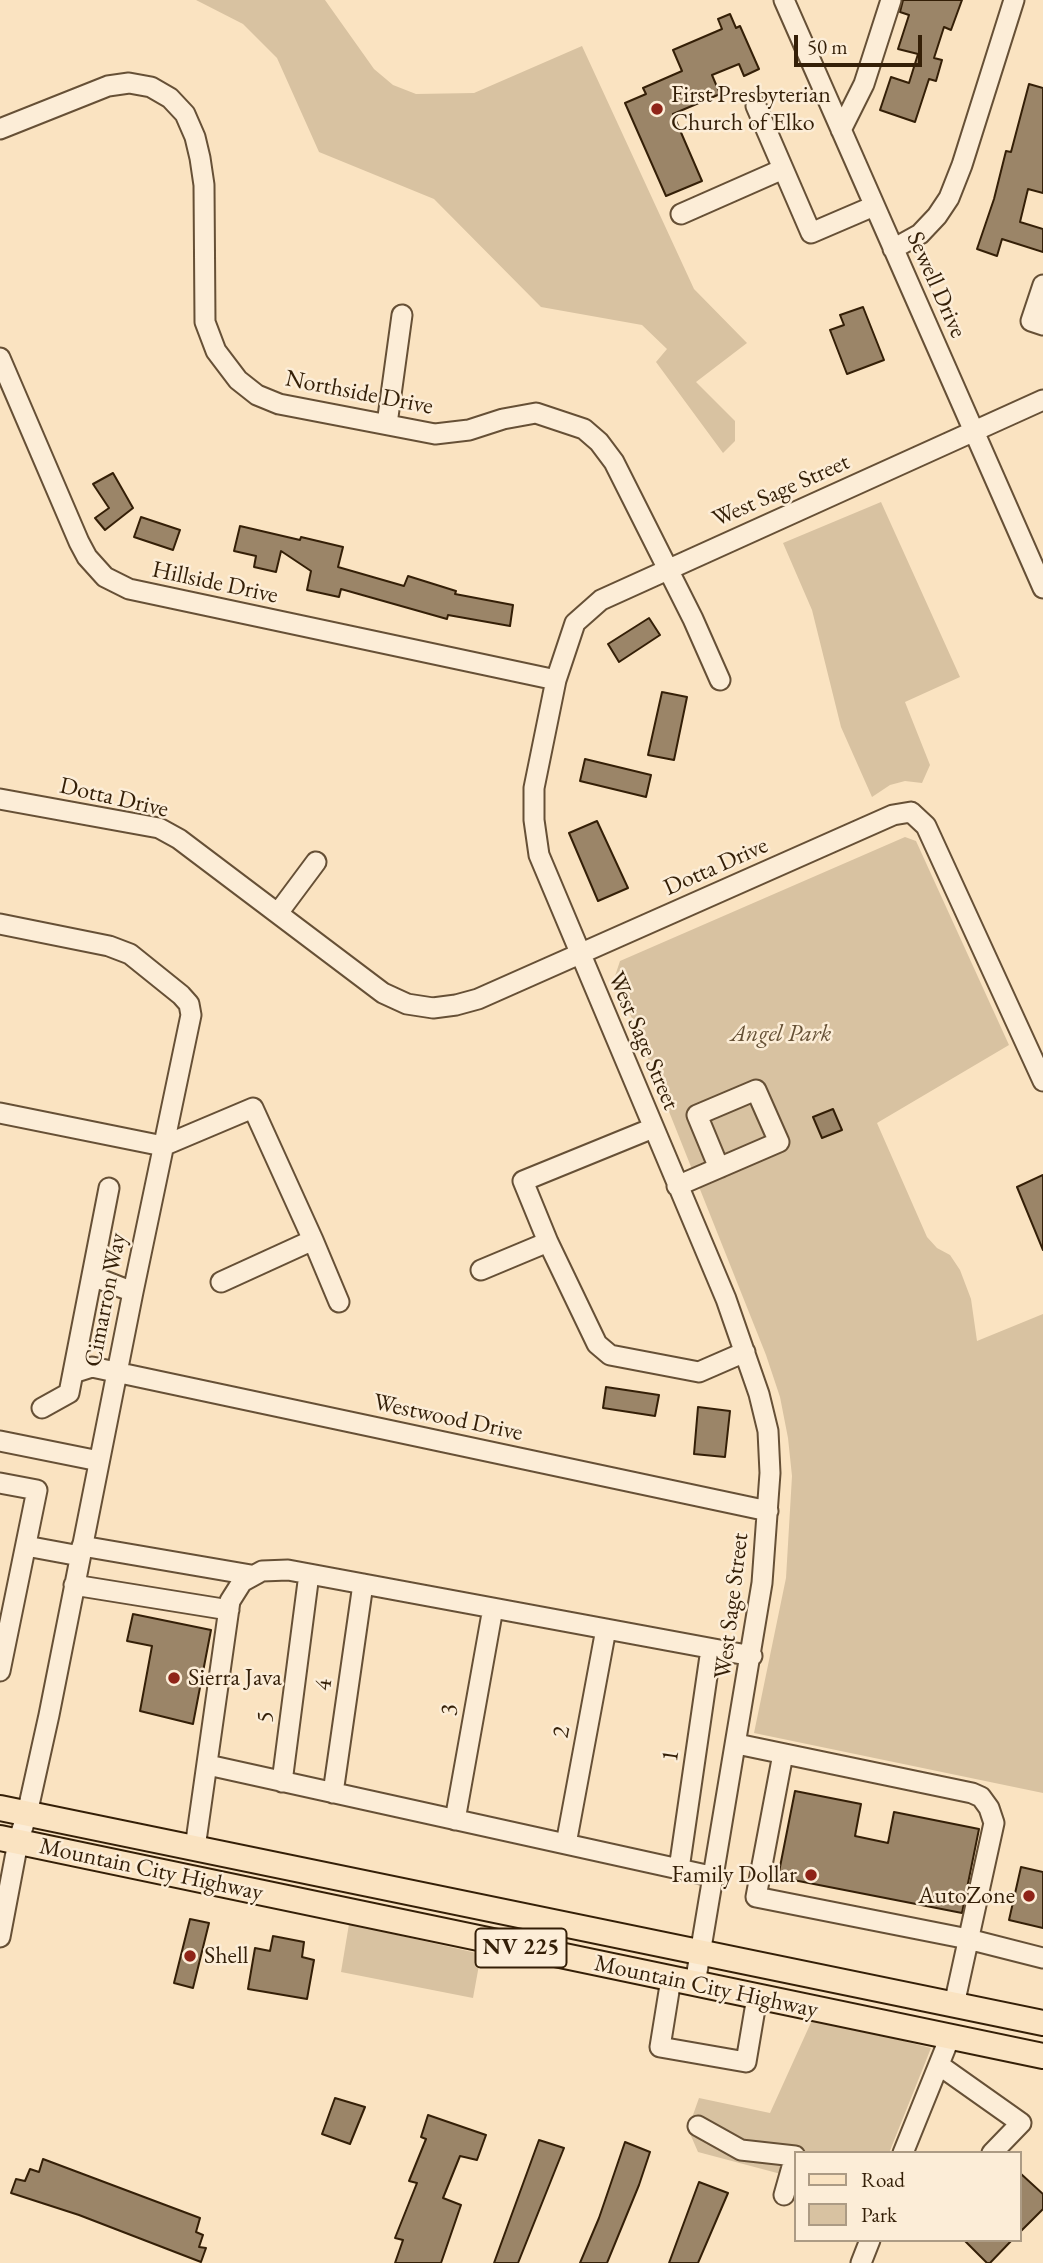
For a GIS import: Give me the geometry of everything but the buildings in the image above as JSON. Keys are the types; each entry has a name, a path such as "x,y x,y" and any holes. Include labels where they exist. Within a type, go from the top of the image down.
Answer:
{"main road":[{"name":"Mountain City Highway","path":"0,1808 1043,2023"},
{"name":"Mountain City Highway","path":"9,1840 1043,2056"}],"street":[{"name":"Sewell Drive","path":"785,0 1043,589"},
{"path":"841,130 864,83 891,0"},
{"path":"893,249 920,234 949,198 1014,0"},
{"name":"Northside Drive","path":"0,129 108,86 130,83 151,87 170,98 185,114 195,136 200,158 204,185 205,322 216,351 238,380 257,395 279,404 435,433 469,430 503,419 536,413 584,429 614,461 693,619 720,680"},
{"path":"756,106 811,233 874,206"},
{"path":"681,215 783,169"},
{"path":"1043,285 1031,321 1043,325"},
{"path":"387,424 402,315"},
{"name":"Hillside Drive","path":"0,358 79,542 106,577 129,589 556,680"},
{"name":"West Sage Street","path":"757,1997 746,2062 660,2047 683,1982 701,1953 715,1877 762,1584 770,1473 768,1431 726,1299 539,855 534,820 534,788 556,680 575,623 601,600 1043,400"},
{"name":"Dotta Drive","path":"0,799 159,828 179,839 383,993 407,1004 433,1008 478,999 893,815 911,812 926,826 1042,1074"},
{"path":"278,913 316,862"},
{"name":"Cimarron Way","path":"0,924 109,946 130,954 189,1004 191,1015 27,1814 9,1840 0,1937"},
{"path":"677,1186 719,1168 779,1142 756,1090 697,1115 719,1168"},
{"path":"0,1113 163,1146 253,1108 339,1302"},
{"path":"653,1128 523,1181 548,1242 597,1344 610,1355 699,1372 745,1352"},
{"path":"42,1408 69,1393 109,1188"},
{"path":"221,1282 313,1240"},
{"path":"481,1270 548,1242"},
{"path":"92,1276 133,1292"},
{"name":"Westwood Drive","path":"73,1373 92,1367 768,1511"},
{"path":"0,1441 99,1461"},
{"path":"0,1483 37,1490 0,1671"},
{"path":"26,1546 251,1575"},
{"path":"195,1848 230,1601 242,1582 262,1571 288,1570 752,1656"},
{"name":"5","path":"282,1782 309,1574"},
{"name":"4","path":"333,1793 363,1584"},
{"path":"74,1586 229,1610"},
{"name":"3","path":"455,1820 493,1608"},
{"name":"2","path":"566,1844 606,1629"},
{"name":"1","path":"679,1870 711,1649"},
{"path":"737,1744 981,1797 989,1808 994,1823 954,2005"},
{"path":"783,1754 756,1897 968,1939 1043,1958"},
{"path":"208,1765 715,1877"},
{"path":"904,2151 950,2037"},
{"path":"939,2064 1021,2123 994,2151"},
{"path":"698,2126 741,2150 794,2156"},
{"path":"784,2195 794,2160"},
{"path":"861,2263 869,2242"}],"green space":[{"path":"196,0 325,0 374,69 393,85 416,94 474,93 582,46 694,289 747,343 696,382 735,421 735,441 723,453 656,362 667,349 642,325 541,307 434,199 319,152 277,58 243,24"},
{"path":"881,502 960,677 905,702 930,765 922,783 905,781 890,785 872,797 841,727 812,610 783,543"},
{"name":"Angel Park","path":"905,837 916,841 1009,1045 877,1123 927,1237 937,1248 950,1255 960,1270 971,1299 977,1341 1043,1314 1043,1793 754,1733 786,1578 792,1476 788,1438 780,1397 766,1355 615,976 620,961"},
{"path":"349,1924 481,1954 473,1998 341,1972"},
{"path":"813,2018 931,2048 890,2151 794,2151 794,2177 698,2152 688,2129 699,2098 770,2113"}],"place":[{"name":"First Presbyterian Church of Elko","path":"657,109"},
{"name":"Sierra Java","path":"174,1678"},
{"name":"Family Dollar","path":"811,1875"},
{"name":"AutoZone","path":"1029,1896"},
{"name":"Shell","path":"190,1956"}]}
